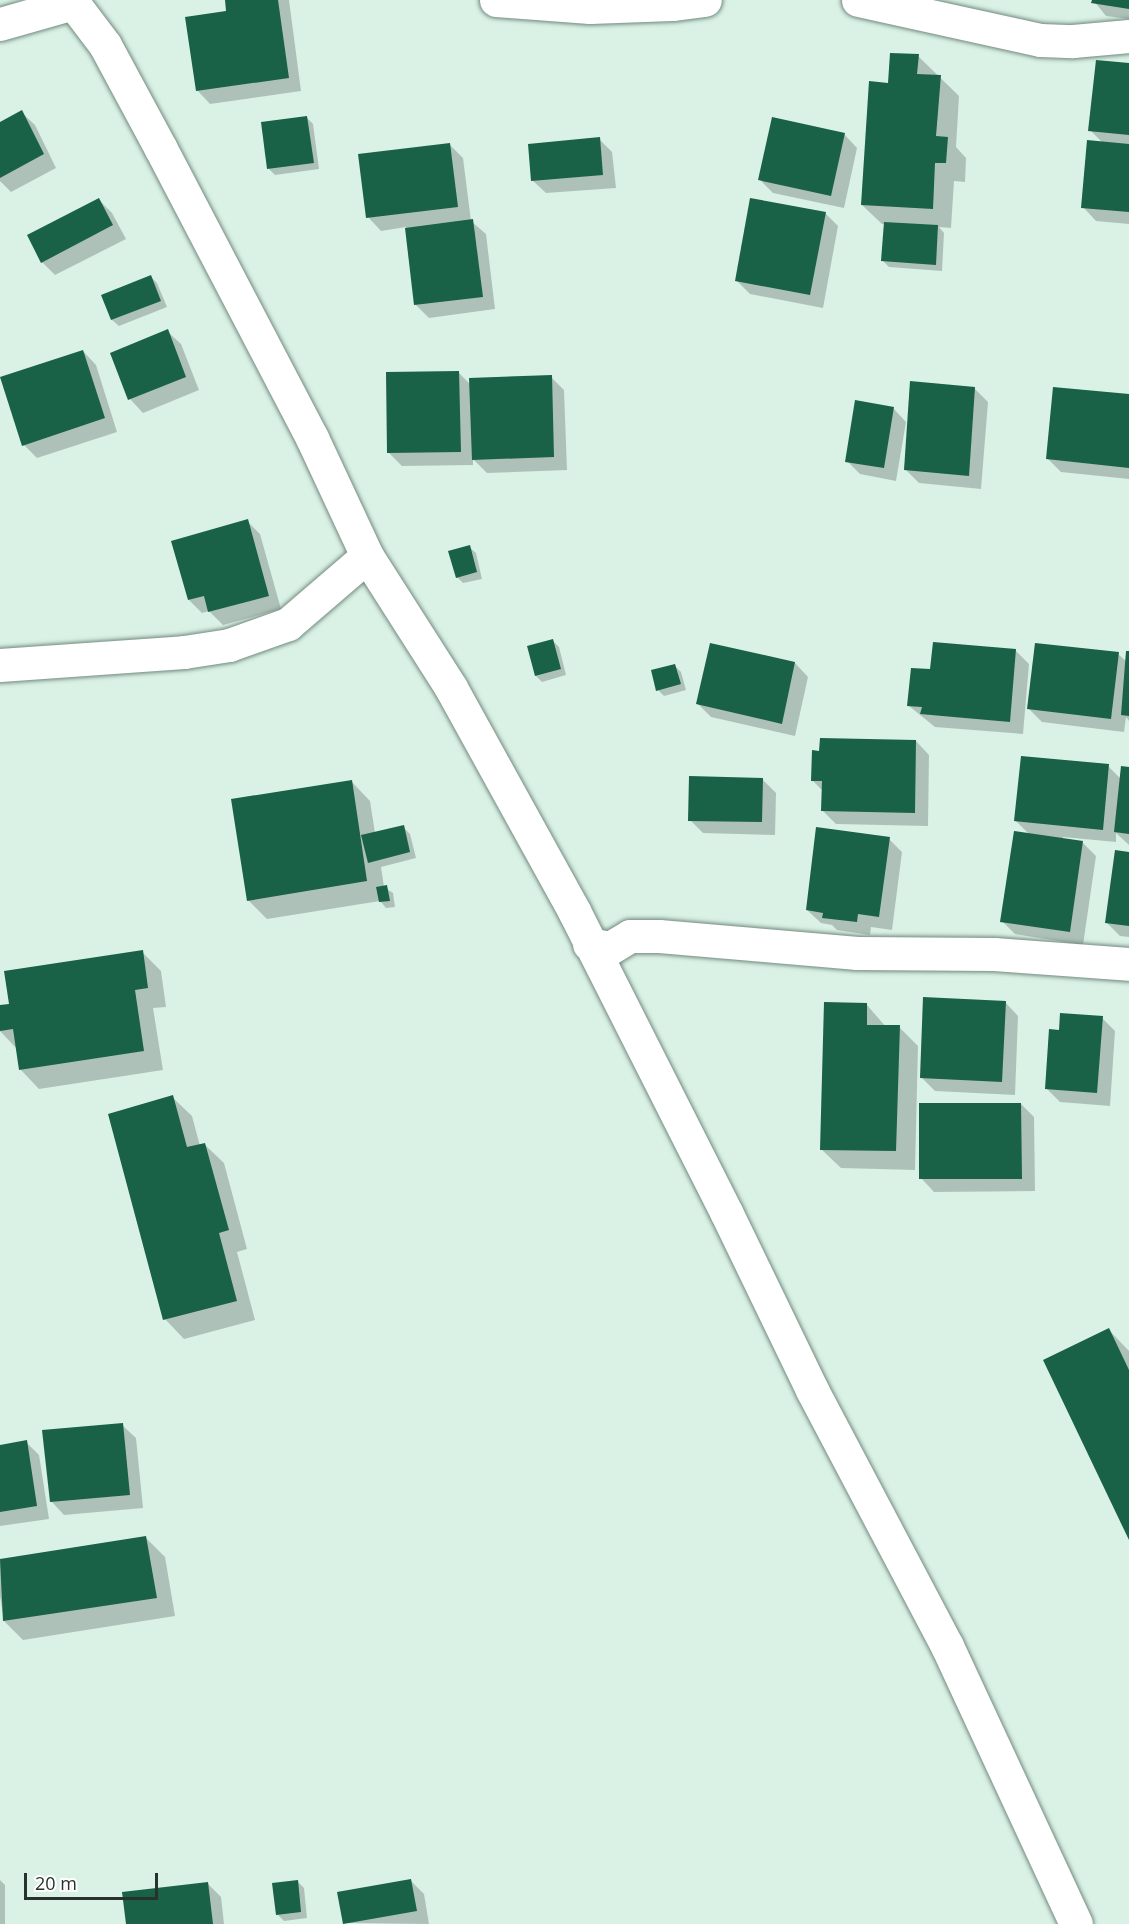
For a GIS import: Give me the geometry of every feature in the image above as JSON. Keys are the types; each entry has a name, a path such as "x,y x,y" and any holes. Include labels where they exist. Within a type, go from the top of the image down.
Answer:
{"street":[{"path":"496,0 590,7 672,4 705,0"},
{"path":"858,0 1040,40 1073,41 1129,36"},
{"path":"0,24 72,2 105,45 312,438 367,556 451,688 590,944 727,1214 822,1411 946,1646 1076,1924"},
{"path":"0,665 184,652 229,645 288,624 367,556"},
{"path":"590,944 610,948 630,936 659,936 857,953 994,954 1129,964"}],"building":[{"path":"225,0 278,0 289,78 196,91 185,17 226,11"},
{"path":"1092,0 1129,0 1129,9 1091,3"},
{"path":"890,53 919,54 917,74 941,75 936,136 948,137 946,163 935,163 933,209 861,205 869,81 888,83"},
{"path":"1096,60 1129,63 1129,135 1088,131"},
{"path":"22,110 44,154 0,178 0,122"},
{"path":"307,116 314,163 267,169 261,122"},
{"path":"772,117 845,133 831,196 758,180"},
{"path":"600,137 603,175 531,181 528,144"},
{"path":"1087,140 1129,144 1129,212 1081,208"},
{"path":"450,143 458,207 366,218 358,154"},
{"path":"99,198 113,225 41,263 27,235"},
{"path":"750,198 826,212 810,295 735,281"},
{"path":"473,219 483,297 414,305 405,228"},
{"path":"884,222 938,225 936,265 881,261"},
{"path":"151,275 161,301 111,320 101,295"},
{"path":"168,329 186,377 128,400 110,353"},
{"path":"83,350 105,418 22,446 0,377"},
{"path":"459,371 461,452 387,453 386,372"},
{"path":"552,375 554,457 472,460 469,378"},
{"path":"910,381 975,387 969,476 904,470"},
{"path":"1053,387 1129,394 1129,468 1046,459"},
{"path":"855,400 894,407 884,468 845,462"},
{"path":"248,519 269,596 208,612 204,596 188,600 171,541"},
{"path":"470,545 477,572 456,578 448,551"},
{"path":"553,639 561,669 535,676 527,646"},
{"path":"933,642 1016,649 1010,722 920,714 922,707 907,706 911,668 930,669"},
{"path":"710,643 795,662 782,724 696,704"},
{"path":"1035,643 1119,652 1111,719 1027,709"},
{"path":"1126,651 1129,651 1129,716 1121,715"},
{"path":"675,664 681,684 656,691 651,670"},
{"path":"820,738 916,740 915,813 821,811 822,781 811,781 812,750 819,751"},
{"path":"1021,756 1109,764 1103,830 1014,821"},
{"path":"1121,766 1129,767 1129,834 1114,832"},
{"path":"689,776 763,778 762,822 688,821"},
{"path":"352,780 367,881 247,901 231,799"},
{"path":"404,825 410,852 368,863 361,835"},
{"path":"816,827 890,837 879,917 858,914 857,922 822,918 823,913 806,910"},
{"path":"1014,831 1083,841 1070,932 1000,922"},
{"path":"1115,850 1129,852 1129,926 1105,923"},
{"path":"387,885 390,901 379,902 376,887"},
{"path":"143,950 148,988 135,990 144,1051 19,1070 13,1029 0,1031 0,1005 9,1004 4,971"},
{"path":"923,997 1006,1001 1002,1082 920,1078"},
{"path":"824,1002 867,1003 867,1025 900,1025 896,1151 820,1150"},
{"path":"1060,1013 1103,1016 1097,1093 1045,1089 1049,1029 1059,1030"},
{"path":"173,1095 187,1147 205,1143 229,1230 219,1233 237,1301 163,1320 108,1114"},
{"path":"919,1103 1021,1103 1022,1179 919,1179"},
{"path":"1109,1328 1129,1370 1129,1540 1043,1360"},
{"path":"123,1423 130,1495 50,1502 42,1430"},
{"path":"27,1440 37,1506 0,1512 0,1445"},
{"path":"146,1536 157,1598 3,1621 0,1559"},
{"path":"411,1879 417,1911 343,1924 337,1892"},
{"path":"298,1880 301,1912 276,1915 272,1883"},
{"path":"208,1882 213,1924 126,1924 122,1892"}]}
